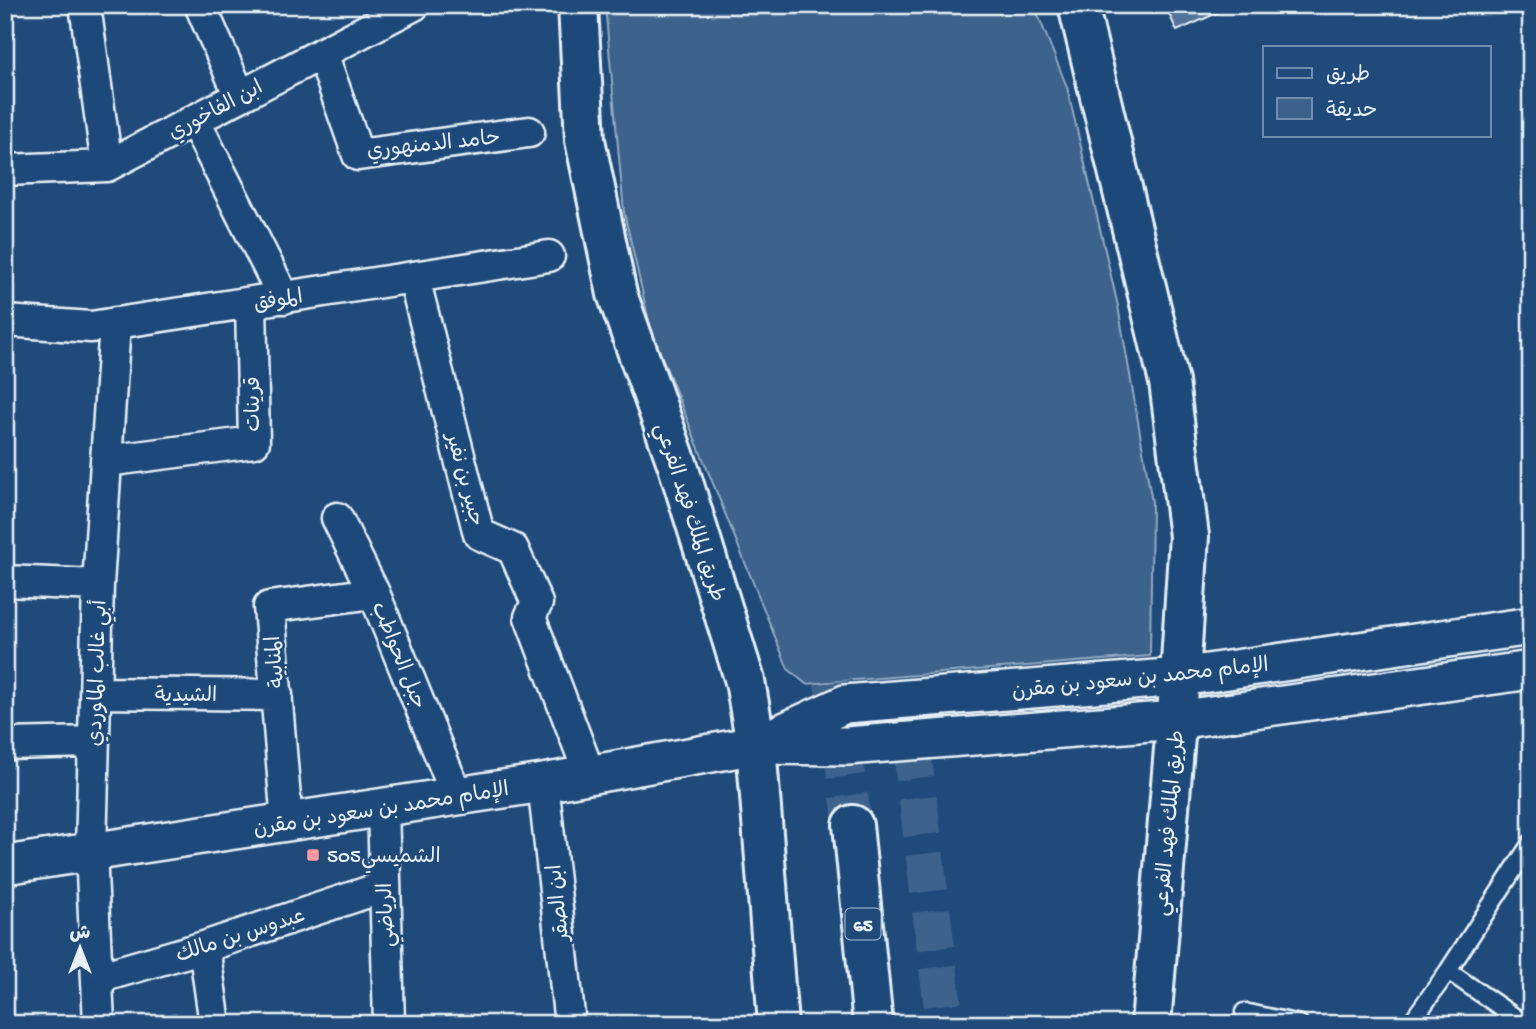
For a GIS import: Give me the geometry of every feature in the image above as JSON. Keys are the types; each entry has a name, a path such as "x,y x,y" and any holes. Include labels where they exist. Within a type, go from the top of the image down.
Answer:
{"main road":[{"name":"طريق الملك فهد الفرعي","path":"578,5 585,140 617,294 678,466 741,668 756,745 778,1023"},
{"name":"طريق الملك فهد الفرعي","path":"1077,5 1169,382 1189,536 1151,1024"},
{"name":"65","path":"858,1024 853,825 873,1024"}],"street":[{"path":"85,5 107,166"},
{"path":"200,5 240,96"},
{"name":"ابن الفاخوري","path":"5,171 107,166 414,5"},
{"name":"حامد الدمنهوري","path":"322,53 358,155 528,132"},
{"path":"194,120 284,298"},
{"name":"الموفق","path":"5,320 91,327 549,256"},
{"name":"جبير بن نفير","path":"414,278 479,534 513,549 537,603 530,617 589,773"},
{"name":"قرينات","path":"106,461 254,442 251,303"},
{"name":"أبي غالب الماوردي","path":"99,1024 91,851 98,585 115,323"},
{"name":"جبل الحواطب","path":"337,518 374,593 457,796"},
{"path":"5,581 98,585"},
{"name":"المنابية","path":"287,823 269,607 374,593"},
{"name":"الإمام محمد بن سعود بن مقرن","path":"756,745 845,704 1180,677 1531,626"},
{"name":"الإمام محمد بن سعود بن مقرن","path":"5,865 543,783 756,745 847,746 1176,720 1531,670"},
{"name":"الشيدية","path":"96,694 277,695"},
{"path":"5,744 94,742"},
{"name":"ابن الصقر","path":"543,783 570,1024"},
{"name":"الرياضي","path":"383,806 388,1024"},
{"name":"عبدوس بن مالك","path":"97,978 204,947 383,887"},
{"path":"204,947 215,1024"}],"lane":[{"path":"1410,1024 1448,971 1531,843"},
{"path":"1448,971 1525,1024"},
{"path":"1244,1012 1300,1024"}],"green space":[{"path":"605,5 1034,5 1067,87 1118,306 1152,502 1150,656 806,684 788,669 651,330 624,212"}],"building":[{"path":"1165,5 1235,5 1177,31"}],"tunnel":[{"path":"738,5 853,825"},
{"path":"822,5 945,1024"}],"place":[{"name":"الشميسي505","path":"313,855"}]}
